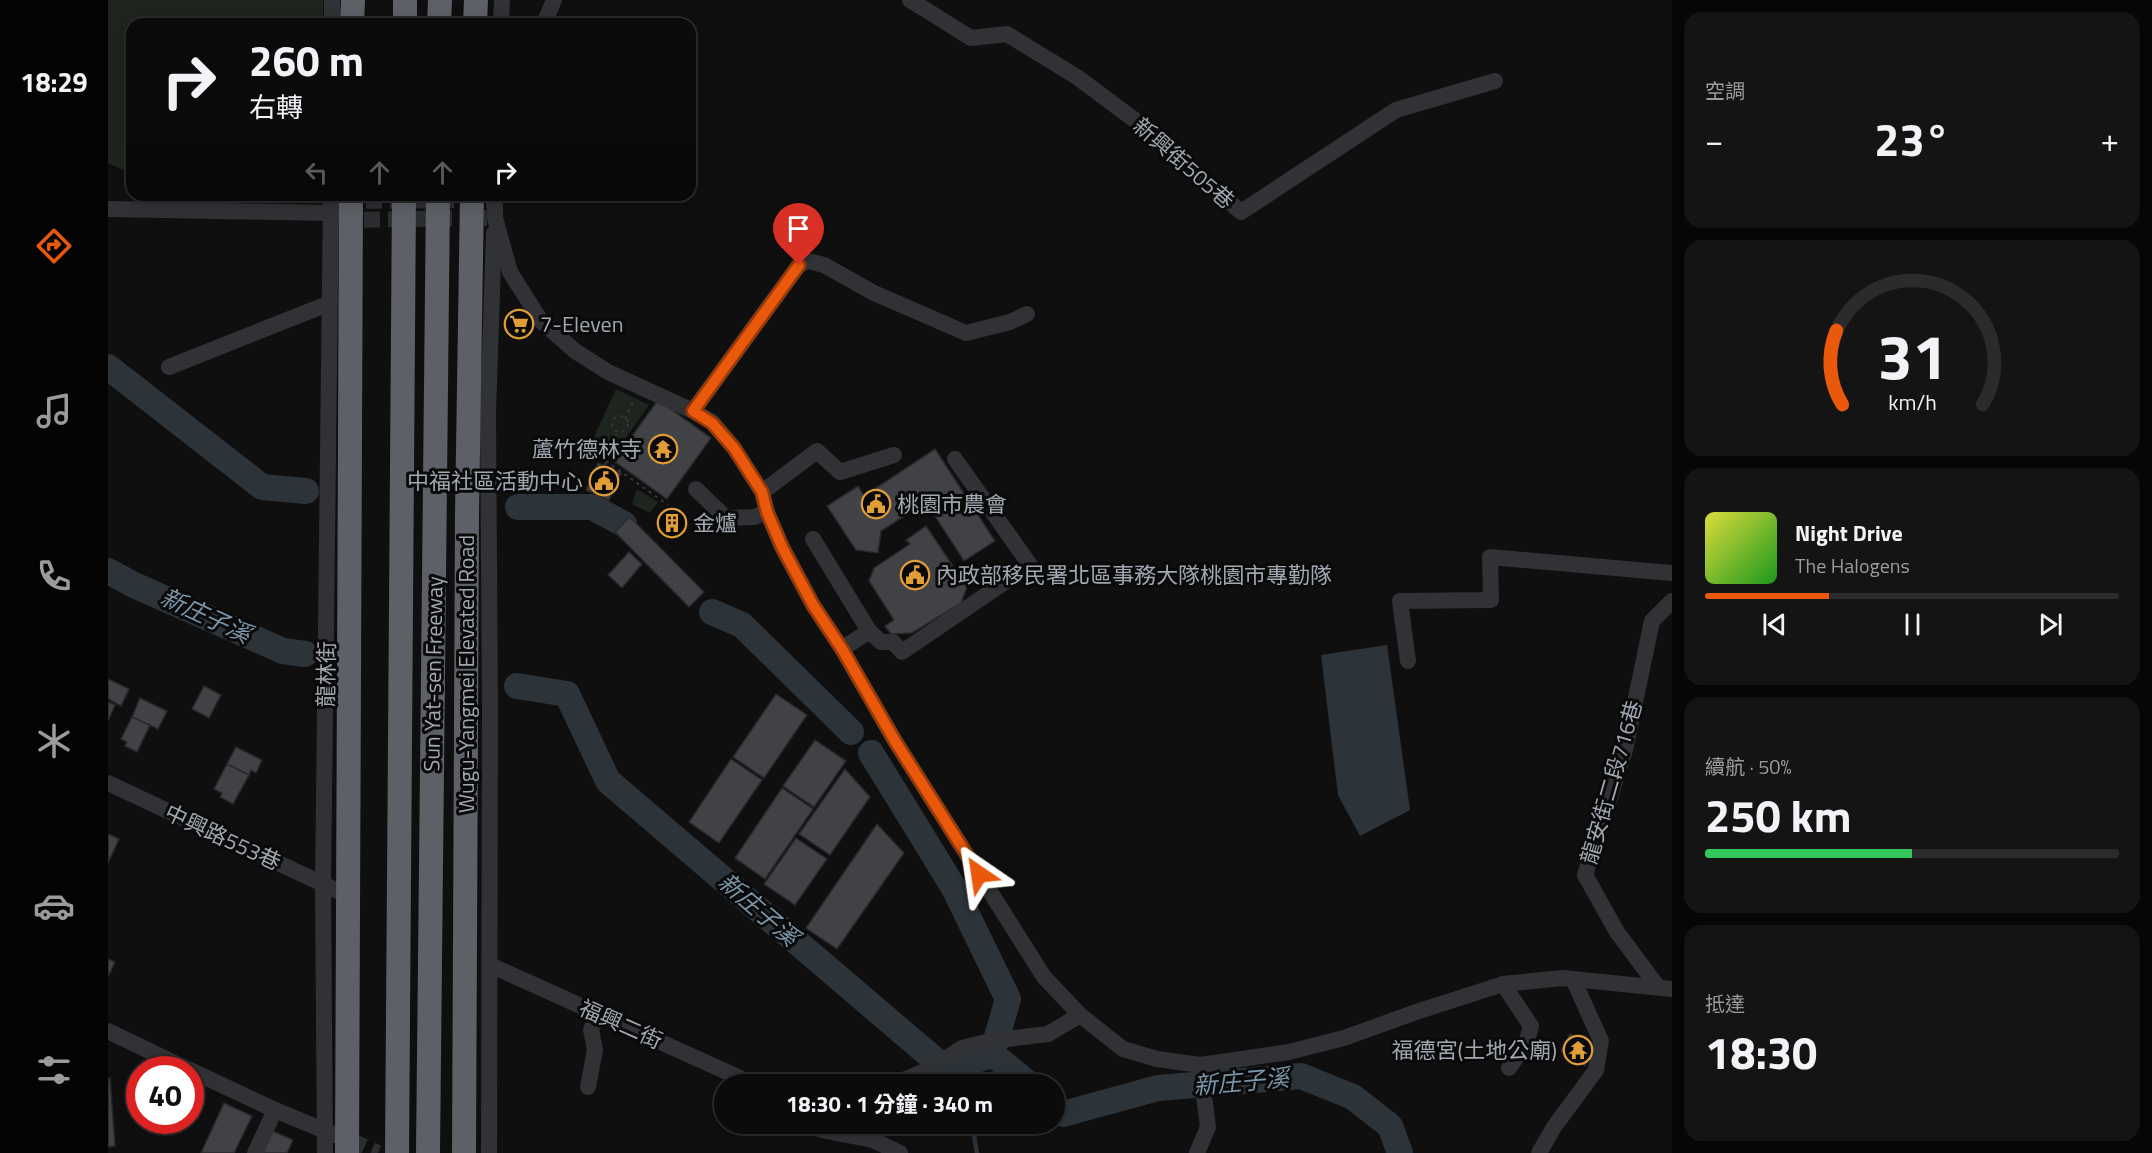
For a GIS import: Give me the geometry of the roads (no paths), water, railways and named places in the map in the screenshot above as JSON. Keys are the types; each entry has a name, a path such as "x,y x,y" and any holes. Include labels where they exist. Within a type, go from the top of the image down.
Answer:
{"highway":[{"path":"352,0 352,18"},
{"path":"405,0 405,18"},
{"path":"439,18 440,0"},
{"path":"475,18 476,0"},
{"name":"Sun Yat-sen Freeway","path":"397,1153 404,201"},
{"name":"Sun Yat-sen Freeway","path":"428,1153 438,201"},
{"name":"Wugu-Yangmei Elevated Road","path":"464,1153 467,514 487,201"},
{"path":"339,205 349,1147"}],"street":[{"path":"332,0 332,18"},
{"path":"501,18 502,0"},
{"path":"546,18 554,0"},
{"name":"新興街505巷","path":"910,0 971,38 1007,34 1077,77 1136,121 1241,212 1396,110 1495,81"},
{"path":"488,201 491,218 510,272 541,321 575,351 608,372 693,411 712,423 734,448 762,492 767,512 782,547 813,605 842,649 895,741 1044,977 1080,1015 1123,1049 1201,1069 1289,1052 1344,1038 1503,984 1573,979 1665,988"},
{"path":"108,209 339,205"},
{"name":"龍林街","path":"325,1153 330,888 325,710 330,303 339,205"},
{"path":"489,1153 491,218"},
{"path":"693,411 799,265 808,261 824,265 874,293 966,333 1010,322 1027,314"},
{"path":"169,367 330,303"},
{"path":"762,492 817,451 840,472 894,455"},
{"path":"813,539 869,631 881,642 893,642 902,652 1030,565 955,459"},
{"path":"696,489 726,518 754,517 767,512"},
{"path":"1408,661 1400,601 1491,600 1490,557 1672,573"},
{"name":"龍安街二段716巷","path":"1665,988 1617,932 1585,875 1625,750 1652,621 1672,601"},
{"path":"842,649 869,631"},
{"name":"中興路553巷","path":"108,783 330,888"},
{"name":"福興二街","path":"490,965 731,1074"},
{"path":"1539,1153 1554,1127 1596,1070 1601,1041 1573,979"},
{"path":"1503,984 1531,1026 1526,1044 1509,1068"},
{"path":"588,1087 595,1050 591,1030 597,1014"},
{"path":"918,1074 930,1069 962,1048 990,1041 1048,1034 1080,1015"},
{"path":"108,1031 161,1056"},
{"path":"1197,1153 1208,1127 1201,1069"},
{"path":"204,1077 325,1132 349,1147"},
{"path":"255,1153 275,1110"},
{"path":"876,1134 900,1153"}],"waterway":[{"path":"108,367 262,487 306,491"},
{"path":"518,507 592,507 624,524"},
{"name":"新庄子溪","path":"108,571 134,585 283,651 305,654"},
{"path":"712,612 742,625 851,732"},
{"name":"新庄子溪","path":"517,686 567,694 608,781 948,1071 992,1054 1017,1074"},
{"path":"871,753 954,888 1008,999 992,1054"},
{"name":"新庄子溪","path":"1065,1113 1158,1088 1301,1076 1353,1097 1390,1126 1400,1153"},
{"path":"974,1134 977,1153"}],"tunnel":[{"path":"340,220 487,218"},
{"path":"350,1140 378,1153"}],"place":[{"name":"7-Eleven","path":"519,324"},
{"name":"蘆竹德林寺","path":"663,449"},
{"name":"中福社區活動中心","path":"604,481"},
{"name":"桃園市農會","path":"876,504"},
{"name":"金爐","path":"672,523"},
{"name":"內政部移民署北區事務大隊桃園市專勤隊","path":"915,575"},
{"name":"福德宮(土地公廟)","path":"1578,1050"}]}
